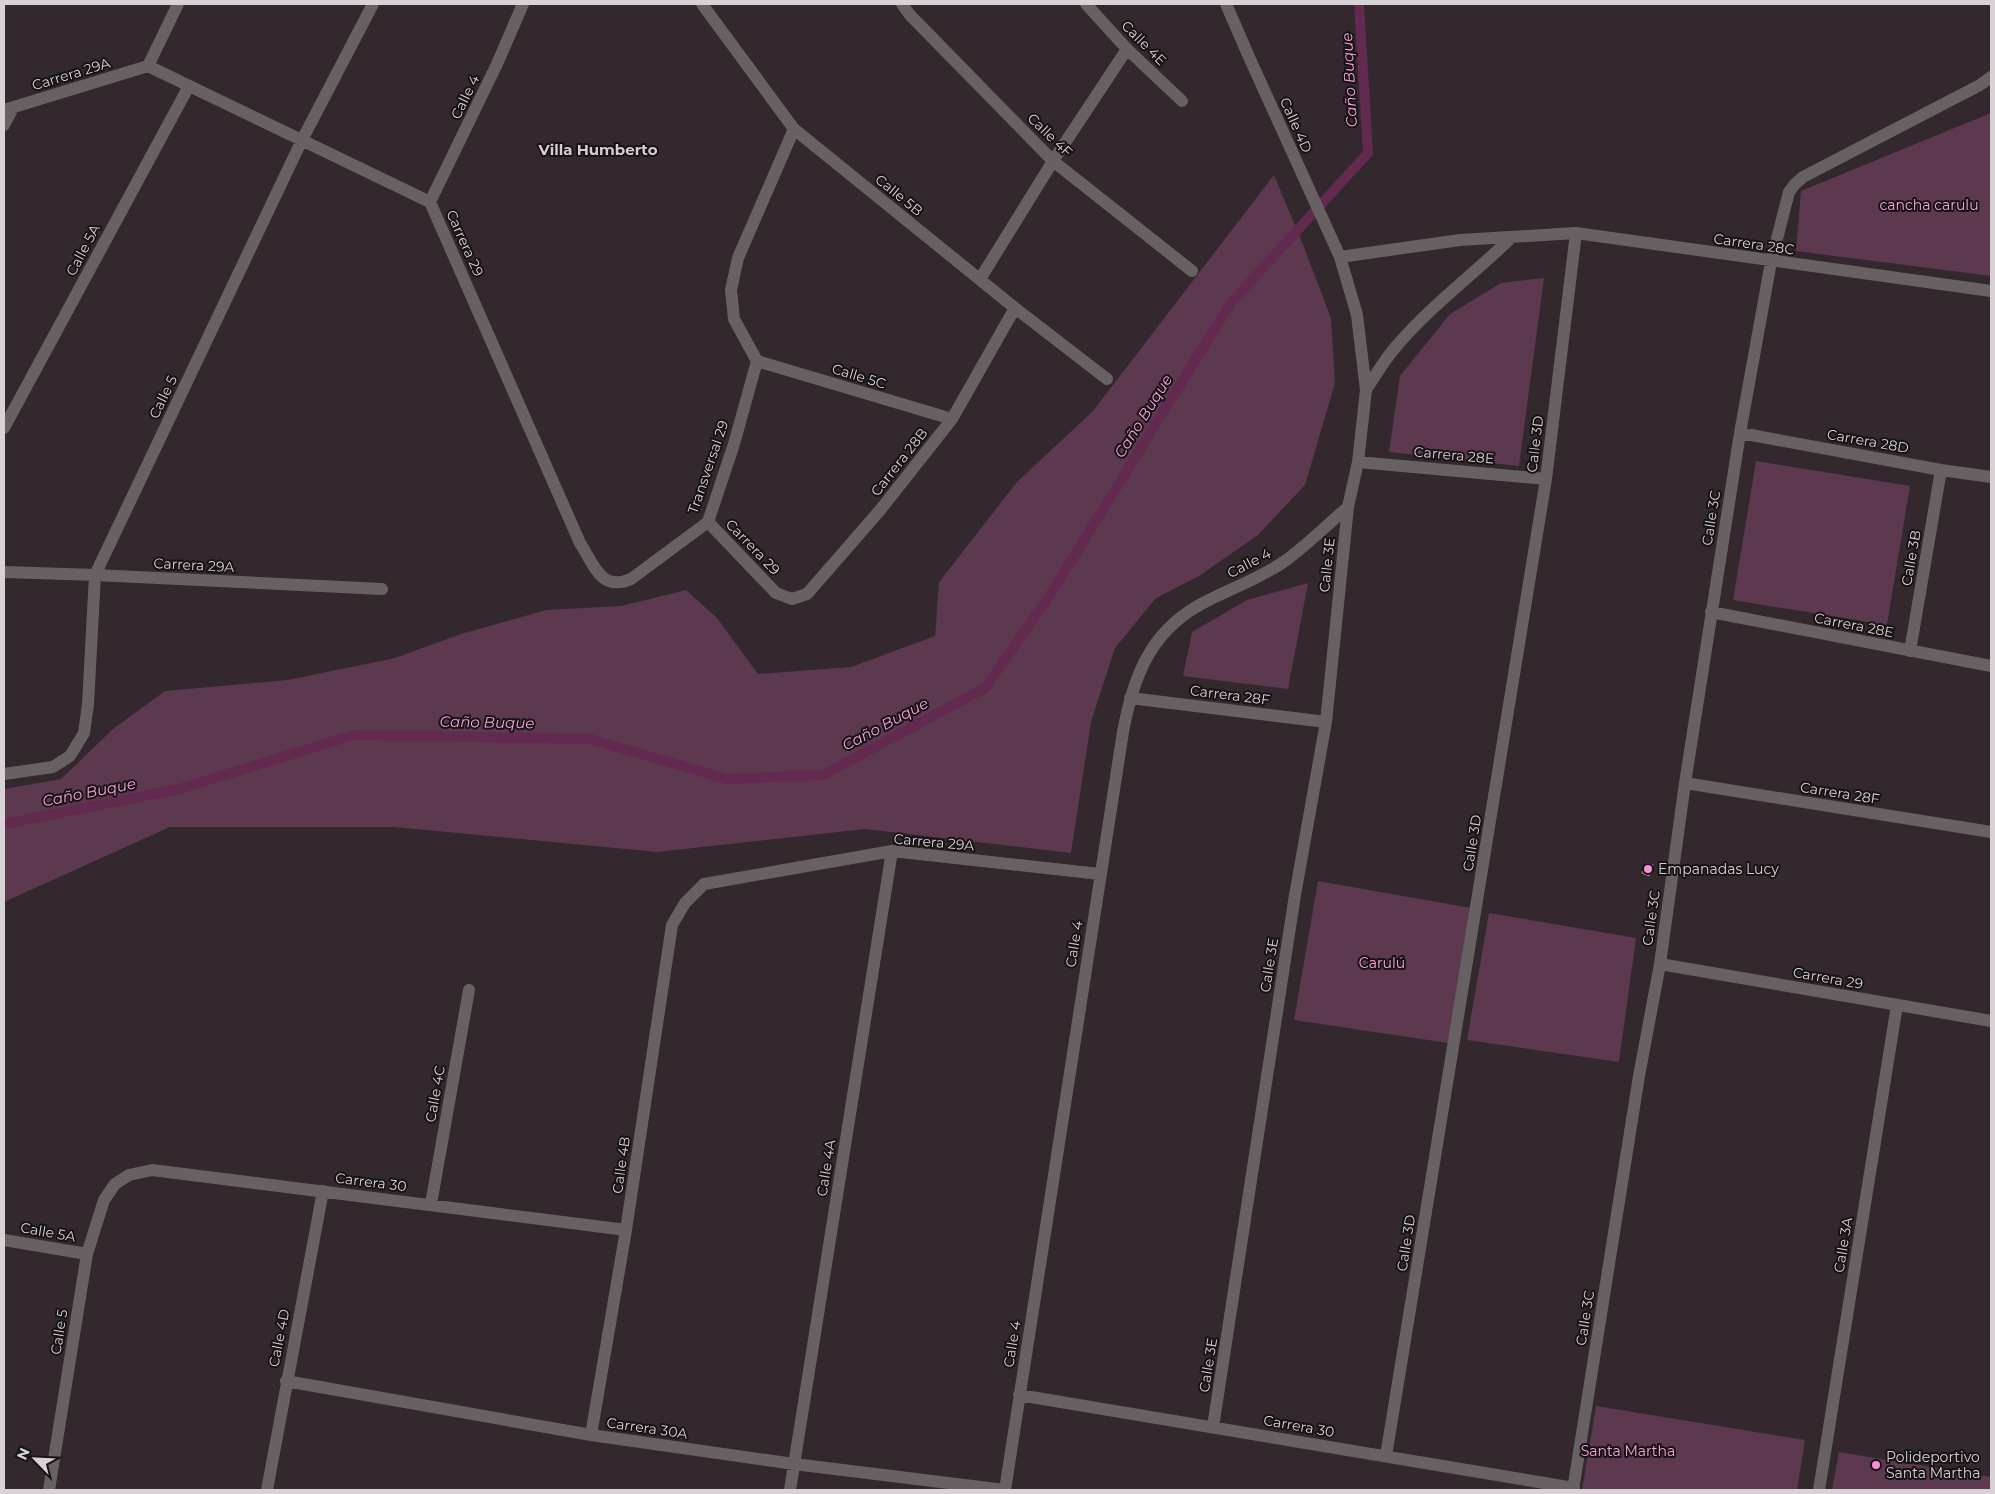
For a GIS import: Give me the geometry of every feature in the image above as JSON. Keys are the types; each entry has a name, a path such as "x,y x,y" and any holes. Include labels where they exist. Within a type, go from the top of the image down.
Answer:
{"street":[{"path":"148,66 178,4"},
{"name":"Calle 5","path":"4,774 53,767 70,756 84,733 88,704 95,575 302,140 372,4"},
{"name":"Calle 4","path":"430,202 497,64 523,4"},
{"name":"Calle 5B","path":"702,4 794,129 1015,308 1107,379"},
{"name":"Calle 4F","path":"902,4 910,15 1053,161 1192,272"},
{"name":"Calle 4E","path":"1086,4 1128,49 1182,101"},
{"name":"Calle 4D","path":"1226,4 1340,257"},
{"path":"980,279 1053,161 1128,49"},
{"name":"Carrera 29","path":"148,66 430,202 580,543 603,580"},
{"name":"Carrera 29A","path":"8,109 148,66"},
{"name":"Calle 3C","path":"1574,1489 1637,1086 1660,964 1684,783 1740,433 1771,262 1790,192 1795,184 1803,178 1980,85 1991,77"},
{"name":"Calle 5A","path":"4,428 188,86"},
{"path":"4,125 8,109"},
{"path":"757,361 734,319 731,290 738,258 794,129"},
{"name":"Carrera 28C","path":"1340,257 1460,240 1576,233 1991,292"},
{"name":"Calle 3D","path":"1386,1456 1546,479 1576,233"},
{"path":"1366,390 1382,365 1404,337 1440,301 1512,237"},
{"path":"1340,257 1357,315 1366,390 1358,462 1348,507"},
{"name":"Carrera 28B","path":"776,593 792,599 807,594 881,509 952,419 1015,308"},
{"name":"Calle 5C","path":"757,361 952,419"},
{"name":"Transversal 29","path":"603,580 612,583 622,583 631,579 708,522 734,444 757,361"},
{"name":"Carrera 28D","path":"1740,433 1941,470 1991,477"},
{"name":"Carrera 28E","path":"1358,462 1546,479"},
{"name":"Calle 3B","path":"1910,651 1941,470"},
{"name":"Calle 4","path":"1005,1490 1100,874 1130,698 1136,679 1145,659 1160,637 1174,622 1188,611 1242,585 1285,561 1348,507"},
{"name":"Calle 3E","path":"1213,1427 1295,895 1326,722 1348,507"},
{"name":"Carrera 29","path":"708,522 776,593"},
{"name":"Carrera 29A","path":"4,572 382,589"},
{"name":"Carrera 28E","path":"1711,612 1991,666"},
{"name":"Carrera 28F","path":"1130,698 1326,722"},
{"name":"Carrera 28F","path":"1684,783 1991,832"},
{"name":"Carrera 29A","path":"685,903 704,884 892,851 1100,874"},
{"name":"Calle 4A","path":"790,1490 892,851"},
{"name":"Calle 4B","path":"591,1435 626,1230 672,925 685,903"},
{"name":"Carrera 29","path":"1660,964 1991,1021"},
{"name":"Calle 4C","path":"431,1204 469,990"},
{"name":"Calle 3A","path":"1819,1490 1897,1005"},
{"name":"Carrera 30","path":"115,1184 129,1175 152,1170 626,1230"},
{"name":"Calle 5","path":"49,1490 87,1254 104,1200 115,1184"},
{"name":"Calle 4D","path":"267,1490 323,1191"},
{"name":"Calle 5A","path":"4,1240 87,1254"},
{"name":"Carrera 30A","path":"286,1381 591,1435 794,1464 1005,1490"},
{"name":"Carrera 30","path":"1019,1395 1574,1489"}],"green space":[{"name":"cancha carulu","path":"1991,113 1991,276 1796,251 1801,191"},
{"path":"1274,175 1331,318 1335,383 1305,485 1258,535 1199,576 1156,598 1115,648 1091,722 1071,853 865,829 657,852 394,827 170,827 4,902 4,789 61,779 113,729 165,691 288,680 395,658 461,634 546,610 621,606 686,590 717,618 758,674 851,667 935,636 939,582 1017,482 1093,411"},
{"path":"1544,278 1519,466 1389,452 1400,376 1450,314 1501,283"},
{"path":"1756,461 1910,486 1887,625 1733,600"},
{"path":"1308,583 1288,689 1183,676 1192,632 1247,600"},
{"name":"Carulú","path":"1318,881 1471,908 1448,1043 1294,1020"},
{"path":"1489,913 1636,938 1619,1062 1467,1040"},
{"name":"Santa Martha","path":"1596,1406 1805,1440 1797,1490 1582,1490"},
{"name":"Polideportivo Santa Martha","path":"1839,1452 1991,1477 1991,1490 1832,1490"}],"building":[{"name":"Empanadas Lucy","path":"1647,863 1653,865 1649,876 1642,873"}],"waterway":[{"name":"Caño Buque","path":"4,824 179,789 354,735 590,739 727,779 823,775 985,688 1050,595 1230,304 1368,153 1359,4"}],"place":[{"name":"Empanadas Lucy","path":"1648,869"},
{"name":"Polideportivo Santa Martha","path":"1876,1465"}],"district":[{"name":"Villa Humberto","path":"598,149"}]}
